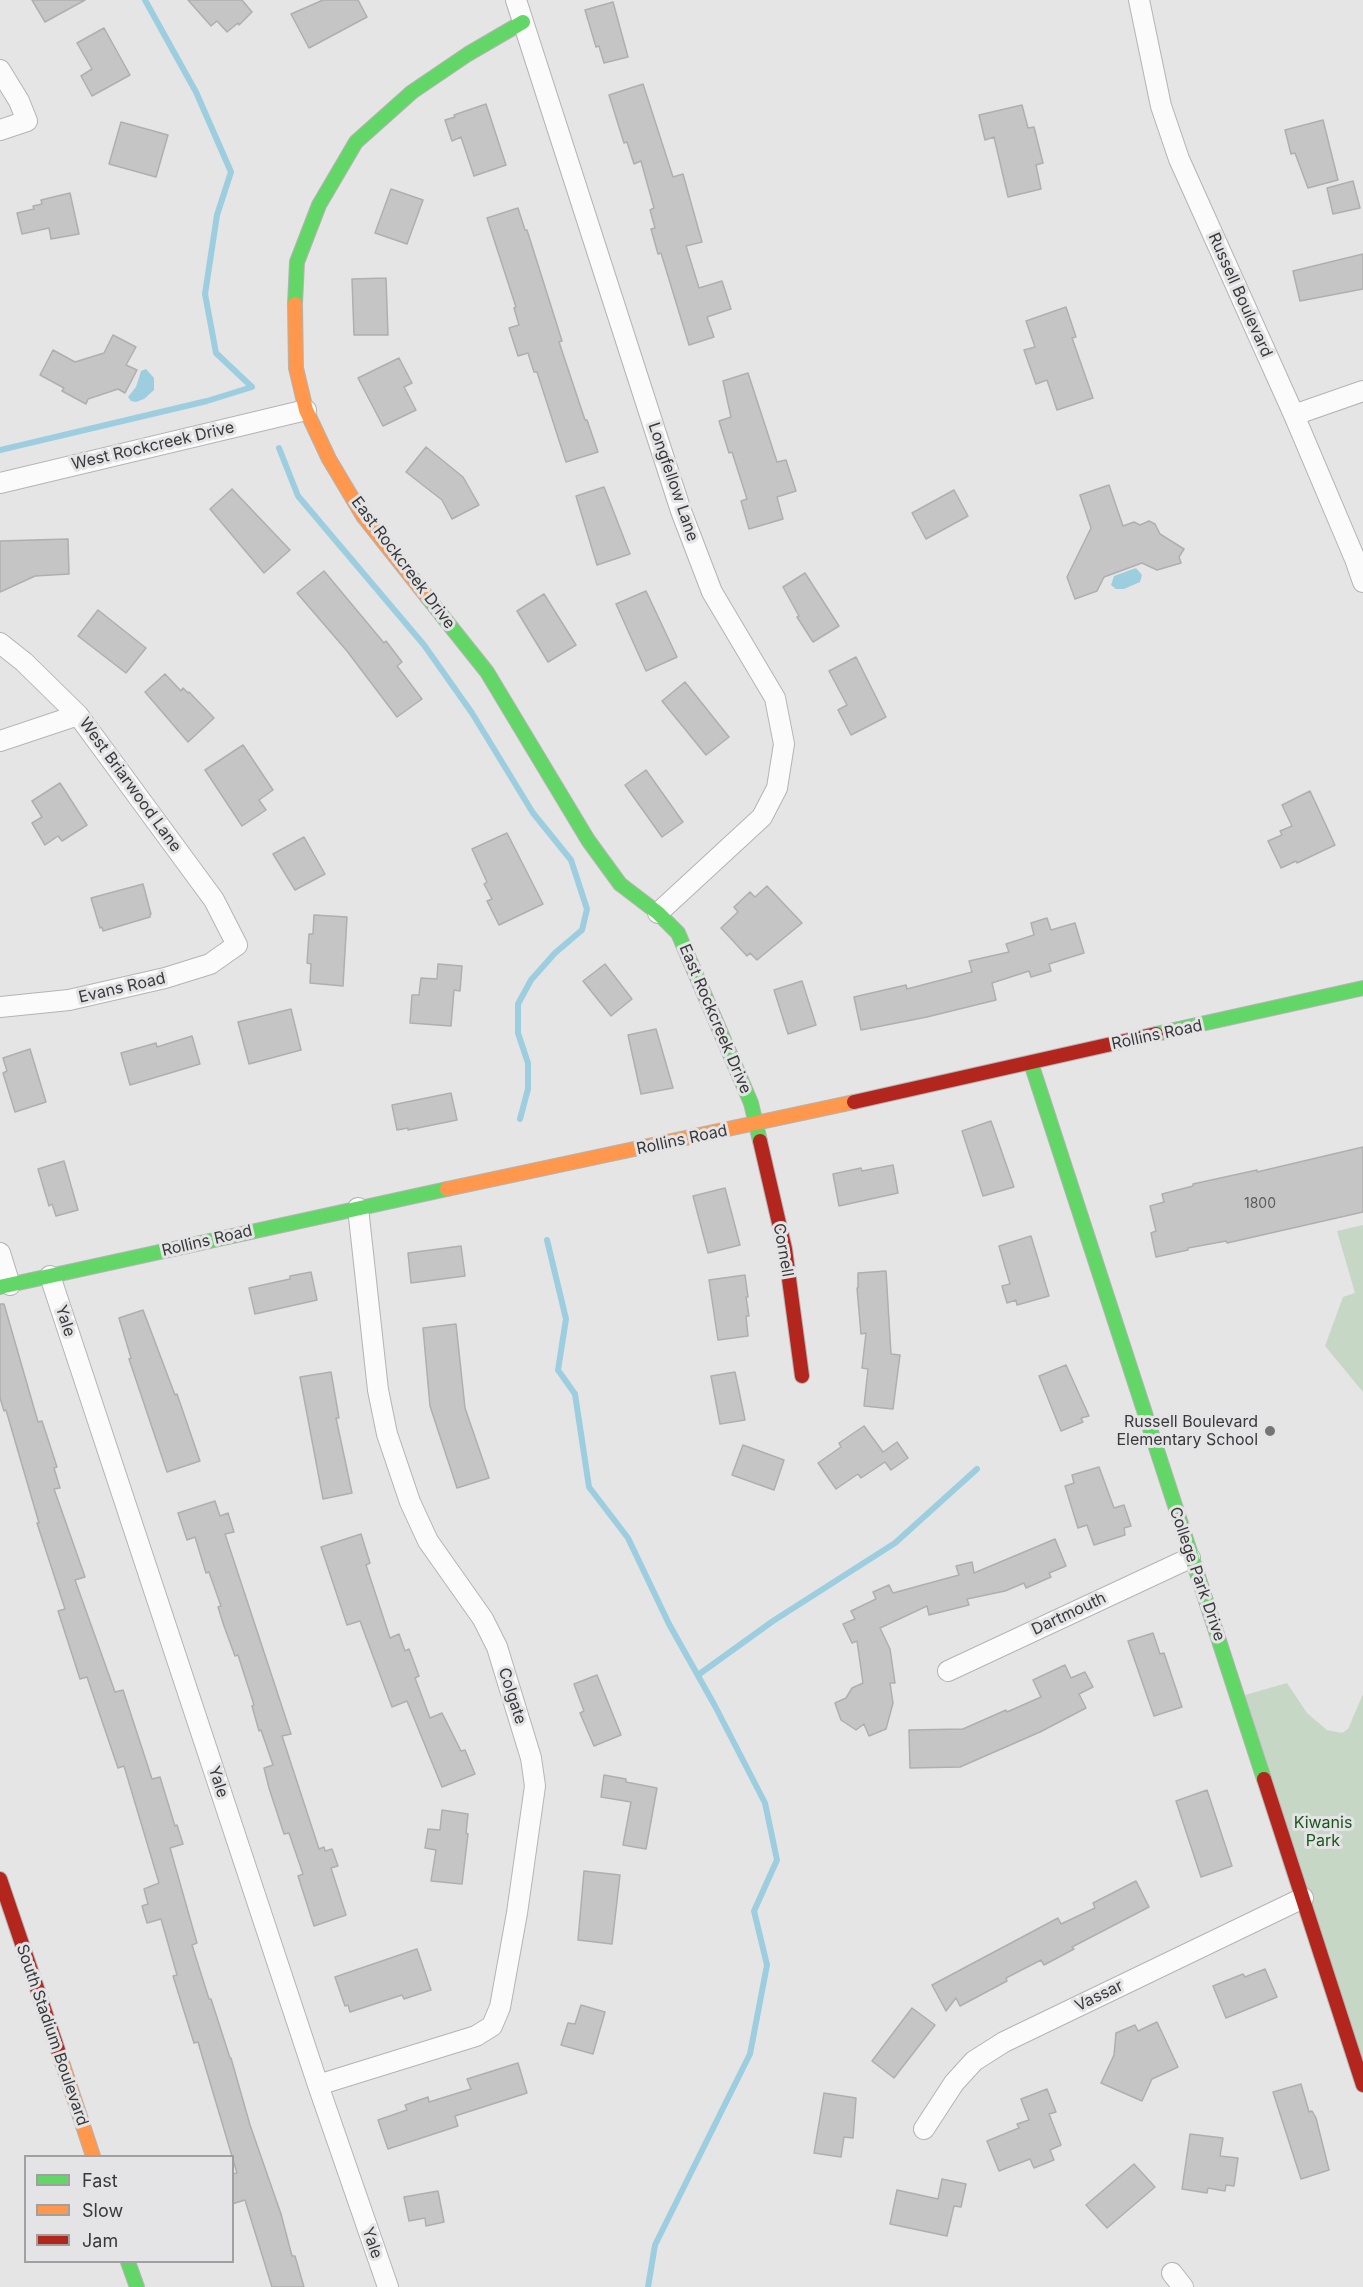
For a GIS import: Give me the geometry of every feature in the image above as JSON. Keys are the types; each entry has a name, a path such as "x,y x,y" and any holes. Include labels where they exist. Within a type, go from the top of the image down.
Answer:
{"street":[{"name":"Longfellow Lane","path":"516,0 681,511 712,592 775,698 784,744 777,788 762,817 658,913"},
{"name":"Russell Boulevard","path":"1138,0 1161,106 1179,159 1294,415 1363,582"},
{"name":"East Rockcreek Drive","path":"522,22 468,54 412,92 356,142 319,205 297,262 294,322 296,369 306,410 329,459 363,516 487,672 588,840 620,884 658,913 678,933 747,1092 757,1124"},
{"path":"0,70 19,101 27,121 0,129"},
{"path":"1294,415 1363,391"},
{"name":"West Rockcreek Drive","path":"0,483 306,410"},
{"name":"West Briarwood Lane","path":"0,643 24,662 78,715 214,900 237,945"},
{"path":"0,741 78,715"},
{"name":"Evans Road","path":"0,1007 69,1000 165,978 210,964 237,945"},
{"name":"Rollins Road","path":"5,1286 358,1208 757,1124 1363,988"},
{"name":"College Park Drive","path":"1031,1063 1363,2085"},
{"name":"Cornell","path":"757,1124 785,1249 802,1376"},
{"name":"Colgate","path":"318,2085 476,2036 492,2026 500,2007 517,1913 535,1786 531,1758 497,1647 483,1619 428,1541 410,1502 387,1434 378,1390 358,1208"},
{"path":"0,1253 5,1286"},
{"name":"Yale","path":"50,1276 318,2085 388,2287"},
{"name":"Dartmouth","path":"948,1671 1190,1558"},
{"name":"South Stadium Boulevard","path":"0,1879 92,2155"},
{"name":"Vassar","path":"924,2129 954,2083 974,2061 1004,2042 1303,1898"},
{"path":"129,2263 137,2287"}],"green space":[{"path":"1363,1225 1363,1392 1325,1346 1343,1297 1355,1293 1337,1231"},
{"name":"Kiwanis Park","path":"1287,1683 1307,1713 1327,1730 1342,1733 1348,1729 1363,1694 1363,2085 1238,1697"}],"water":[{"path":"146,369 154,378 154,390 144,399 131,401 128,397 136,387 141,371"},
{"path":"1136,568 1142,575 1140,582 1124,589 1116,589 1111,585 1114,576"}],"building":[{"path":"32,0 85,0 45,22"},
{"path":"188,0 242,0 252,12 239,25 238,23 227,32 217,21 211,26"},
{"path":"323,0 358,0 367,17 309,48 291,14"},
{"path":"613,2 628,57 604,63 599,46 596,47 585,10"},
{"path":"104,28 130,75 92,96 81,76 92,69 77,43"},
{"path":"643,84 673,177 683,174 702,242 686,246 699,288 722,281 731,309 707,317 714,337 689,345 661,253 658,254 651,229 655,228 650,210 654,208 641,161 634,164 627,142 624,143 609,95"},
{"path":"486,104 506,165 474,176 461,137 452,141 445,120"},
{"path":"1022,105 1028,128 1034,127 1043,163 1036,165 1041,189 1008,197 994,137 985,140 979,115"},
{"path":"1323,120 1338,180 1308,188 1295,153 1291,154 1285,130"},
{"path":"121,122 168,135 156,177 109,164"},
{"path":"1353,181 1360,208 1333,214 1327,188"},
{"path":"391,189 423,200 407,244 375,233"},
{"path":"70,193 79,234 51,239 49,228 22,234 17,213 34,209 33,206 42,204 41,200"},
{"path":"518,208 562,341 559,342 598,452 566,462 537,372 534,372 528,353 518,356 509,328 519,325 514,308 516,307 487,218"},
{"path":"1363,254 1363,289 1300,301 1293,271"},
{"path":"386,278 388,335 354,335 352,279"},
{"path":"1066,307 1076,337 1072,338 1093,398 1057,410 1047,380 1036,384 1024,350 1035,347 1026,321"},
{"path":"113,335 136,347 126,365 137,370 125,393 118,389 88,399 86,404 62,391 64,388 40,375 53,350 75,362 104,353"},
{"path":"399,358 412,383 404,387 416,410 383,426 358,378"},
{"path":"748,373 777,462 786,460 796,491 777,497 783,519 749,529 741,501 747,499 719,421 731,417 723,381"},
{"path":"426,447 463,477 479,505 452,519 442,500 406,472"},
{"path":"1109,485 1123,526 1134,522 1140,525 1149,521 1155,524 1160,534 1184,549 1179,557 1181,563 1157,570 1142,563 1104,577 1097,591 1075,599 1067,577 1091,528 1080,495"},
{"path":"604,487 630,554 597,565 576,496"},
{"path":"232,489 290,550 264,573 210,509"},
{"path":"954,490 968,516 926,539 912,513"},
{"path":"68,539 69,574 35,576 0,592 0,541"},
{"path":"324,571 384,643 386,641 402,662 397,666 422,699 397,717 347,651 297,593"},
{"path":"805,573 839,626 813,642 797,617 799,616 783,587"},
{"path":"646,591 677,657 646,671 616,604"},
{"path":"544,594 576,645 548,662 517,611"},
{"path":"98,610 146,648 126,673 78,636"},
{"path":"856,657 886,717 851,735 838,710 847,705 829,671"},
{"path":"165,674 181,691 183,688 189,692 214,718 188,742 145,692"},
{"path":"685,682 729,737 706,755 662,701"},
{"path":"243,745 273,790 259,800 266,810 242,826 205,770"},
{"path":"646,770 683,822 662,837 625,785"},
{"path":"60,783 87,825 62,841 58,836 45,845 32,823 42,817 32,801"},
{"path":"1310,791 1335,845 1281,868 1268,841 1282,835 1280,831 1292,826 1282,805"},
{"path":"507,833 543,904 499,925 487,901 492,899 484,884 487,882 472,849"},
{"path":"304,837 325,874 295,890 273,854"},
{"path":"143,884 150,917 103,931 91,898"},
{"path":"767,886 802,923 757,960 750,953 747,956 721,928 738,912 734,907 750,892 755,897"},
{"path":"314,915 347,917 343,986 310,983 311,964 307,963 309,934 313,934"},
{"path":"1047,918 1051,930 1075,923 1084,953 1049,964 1051,971 1031,977 1029,971 992,983 996,1000 861,1030 854,997 906,985 907,989 972,972 969,961 1009,952 1006,944 1034,935 1031,923"},
{"path":"438,964 462,966 460,991 454,990 451,1026 410,1023 412,995 419,995 421,978 437,979"},
{"path":"605,964 632,999 611,1016 583,981"},
{"path":"802,981 816,1025 788,1034 774,990"},
{"path":"291,1009 301,1050 249,1064 238,1022"},
{"path":"656,1029 673,1088 641,1094 628,1035"},
{"path":"192,1036 200,1064 130,1085 121,1053 156,1043 157,1047"},
{"path":"30,1049 46,1102 15,1112 3,1073 7,1071 3,1058"},
{"path":"451,1093 457,1120 408,1130 408,1128 397,1130 392,1105"},
{"path":"991,1121 1014,1187 983,1196 962,1131"},
{"path":"1363,1147 1363,1212 1227,1243 1226,1241 1188,1248 1188,1250 1156,1257 1151,1233 1156,1231 1150,1206 1164,1202 1162,1194 1193,1186 1193,1184 1257,1170 1257,1172"},
{"path":"64,1161 78,1210 56,1216 52,1204 49,1206 38,1169"},
{"path":"893,1165 898,1193 839,1206 833,1174"},
{"path":"725,1188 740,1245 708,1253 693,1196"},
{"path":"1031,1236 1049,1296 1017,1305 1016,1300 1007,1303 1002,1286 1010,1284 999,1246"},
{"path":"461,1246 465,1276 411,1283 408,1253"},
{"path":"886,1271 891,1354 900,1355 893,1409 864,1406 868,1369 862,1368 866,1333 861,1334 857,1288 858,1273"},
{"path":"311,1272 317,1300 255,1314 249,1288"},
{"path":"745,1275 749,1316 746,1316 748,1336 718,1340 709,1280"},
{"path":"0,1304 4,1304 38,1422 42,1421 57,1467 54,1468 60,1488 54,1489 85,1577 75,1580 115,1692 123,1690 152,1779 160,1777 183,1844 170,1848 197,1943 192,1945 231,2058 250,2125 304,2287 272,2287 245,2200 234,2203 234,2174 237,2173 234,2155 232,2155 198,2042 194,2043 173,1976 177,1975 161,1919 147,1923 142,1906 148,1904 144,1889 159,1883 124,1766 118,1768 87,1677 80,1679 58,1611 65,1609 37,1523 39,1523 6,1410 4,1411 0,1398"},
{"path":"143,1310 175,1395 177,1394 200,1461 167,1472 129,1359 131,1358 119,1318"},
{"path":"456,1324 465,1408 489,1478 457,1488 430,1406 423,1328"},
{"path":"1066,1365 1089,1416 1081,1418 1083,1422 1061,1431 1039,1376"},
{"path":"331,1372 339,1418 336,1418 352,1493 323,1499 300,1377"},
{"path":"735,1372 745,1420 720,1424 711,1376"},
{"path":"864,1426 883,1452 897,1442 908,1458 891,1470 885,1462 861,1478 858,1474 836,1489 818,1463 841,1447 839,1443"},
{"path":"743,1445 784,1460 774,1490 732,1475"},
{"path":"1099,1467 1114,1508 1124,1505 1131,1526 1124,1528 1125,1535 1094,1545 1087,1525 1078,1528 1065,1486 1074,1483 1072,1475"},
{"path":"215,1501 220,1516 228,1513 234,1532 225,1534 291,1734 282,1736 319,1849 324,1847 325,1851 332,1849 338,1866 331,1868 346,1915 314,1926 298,1876 303,1874 289,1833 284,1834 269,1788 264,1768 273,1765 261,1730 259,1731 252,1706 254,1705 238,1655 235,1656 224,1626 218,1607 221,1606 209,1572 206,1573 195,1537 187,1540 178,1513"},
{"path":"361,1534 370,1563 366,1565 390,1638 399,1634 405,1651 409,1649 419,1676 415,1678 430,1718 442,1713 461,1751 465,1750 475,1774 442,1787 407,1701 392,1707 360,1621 347,1625 321,1547"},
{"path":"1055,1539 1066,1566 1049,1573 1051,1577 1026,1588 1024,1583 1005,1591 967,1599 969,1605 929,1615 927,1606 880,1628 890,1649 895,1683 890,1683 893,1703 886,1729 869,1736 864,1724 856,1730 841,1720 835,1703 846,1698 852,1688 863,1683 857,1641 852,1643 843,1624 855,1619 851,1611 876,1599 873,1592 889,1585 893,1593 959,1575 956,1566 972,1562 974,1573"},
{"path":"1153,1633 1160,1654 1164,1653 1182,1707 1154,1716 1128,1641"},
{"path":"1065,1665 1071,1678 1085,1672 1093,1687 1079,1694 1086,1708 1040,1732 960,1767 910,1768 909,1730 963,1729 1006,1710 1007,1712 1041,1697 1033,1680"},
{"path":"597,1675 621,1735 594,1746 580,1713 584,1711 574,1684"},
{"path":"604,1775 657,1788 646,1849 623,1845 631,1802 601,1797"},
{"path":"1207,1790 1232,1866 1201,1877 1176,1801"},
{"path":"442,1810 468,1814 462,1884 431,1881 436,1850 425,1848 428,1829 440,1830"},
{"path":"584,1871 620,1875 612,1944 578,1940"},
{"path":"1136,1881 1149,1907 1072,1947 1074,1949 1044,1965 1041,1960 1006,1978 1007,1981 960,2006 956,1998 946,2011 932,1985 1058,1918 1061,1924 1095,1908 1093,1903"},
{"path":"417,1949 431,1990 404,1999 402,1995 350,2012 348,2005 345,2006 335,1977"},
{"path":"1265,1969 1277,1997 1226,2018 1213,1986 1243,1974 1245,1977"},
{"path":"581,2005 605,2012 593,2054 561,2045 568,2023 575,2024"},
{"path":"912,2008 935,2025 894,2078 872,2061"},
{"path":"1157,2022 1178,2067 1152,2079 1142,2101 1101,2083 1114,2055 1116,2033 1135,2025 1138,2031"},
{"path":"518,2063 527,2093 455,2116 458,2126 388,2149 378,2120 407,2110 405,2105 428,2097 429,2102 471,2089 467,2079"},
{"path":"1301,2084 1309,2112 1312,2111 1316,2118 1329,2170 1301,2179 1273,2092"},
{"path":"1047,2089 1056,2112 1049,2114 1061,2145 1050,2150 1054,2160 1034,2168 1030,2159 999,2171 987,2141 1019,2128 1017,2124 1029,2120 1021,2099"},
{"path":"824,2093 856,2098 853,2138 844,2137 841,2157 814,2153"},
{"path":"1190,2134 1223,2138 1220,2156 1238,2158 1234,2186 1226,2185 1225,2191 1208,2188 1207,2193 1182,2189"},
{"path":"1134,2164 1155,2187 1107,2228 1086,2205"},
{"path":"942,2179 966,2184 961,2207 954,2206 947,2236 890,2224 897,2190 938,2199"},
{"path":"438,2191 444,2222 426,2226 425,2218 409,2221 404,2197"}],"waterway":[{"path":"0,450 207,401 252,387 216,353 205,294 217,215 231,172 196,92 145,0"},
{"path":"279,448 298,496 424,645 472,713 533,813 571,860 587,909 582,930 555,953 531,980 518,1004 518,1033 528,1063 528,1089 520,1119"},
{"path":"547,1240 566,1319 558,1370 575,1394 589,1487 628,1538 669,1624 765,1803 777,1860 754,1911 767,1965 750,2054 655,2245 648,2287"},
{"path":"698,1675 773,1621 895,1543 977,1469"}],"traffic: fast":[{"path":"295,304 297,262 319,205 356,142 412,92 468,54 523,22"},
{"path":"428,598 487,672 588,840 620,884 658,913 678,933 751,1103 760,1141"},
{"path":"1156,1034 1363,988"},
{"path":"1031,1063 1264,1779"},
{"path":"0,1287 447,1189"},
{"path":"128,2263 137,2287"}],"traffic: slow":[{"path":"295,304 296,368 306,410 329,459 363,516 428,598"},
{"path":"447,1189 854,1102"},
{"path":"60,2056 93,2155"}],"traffic: jam":[{"path":"854,1102 1156,1034"},
{"path":"760,1141 785,1249 802,1376"},
{"path":"1264,1779 1363,2085"},
{"path":"0,1879 60,2056"}],"place":[{"name":"Russell Boulevard Elementary School","path":"1270,1431"}]}
